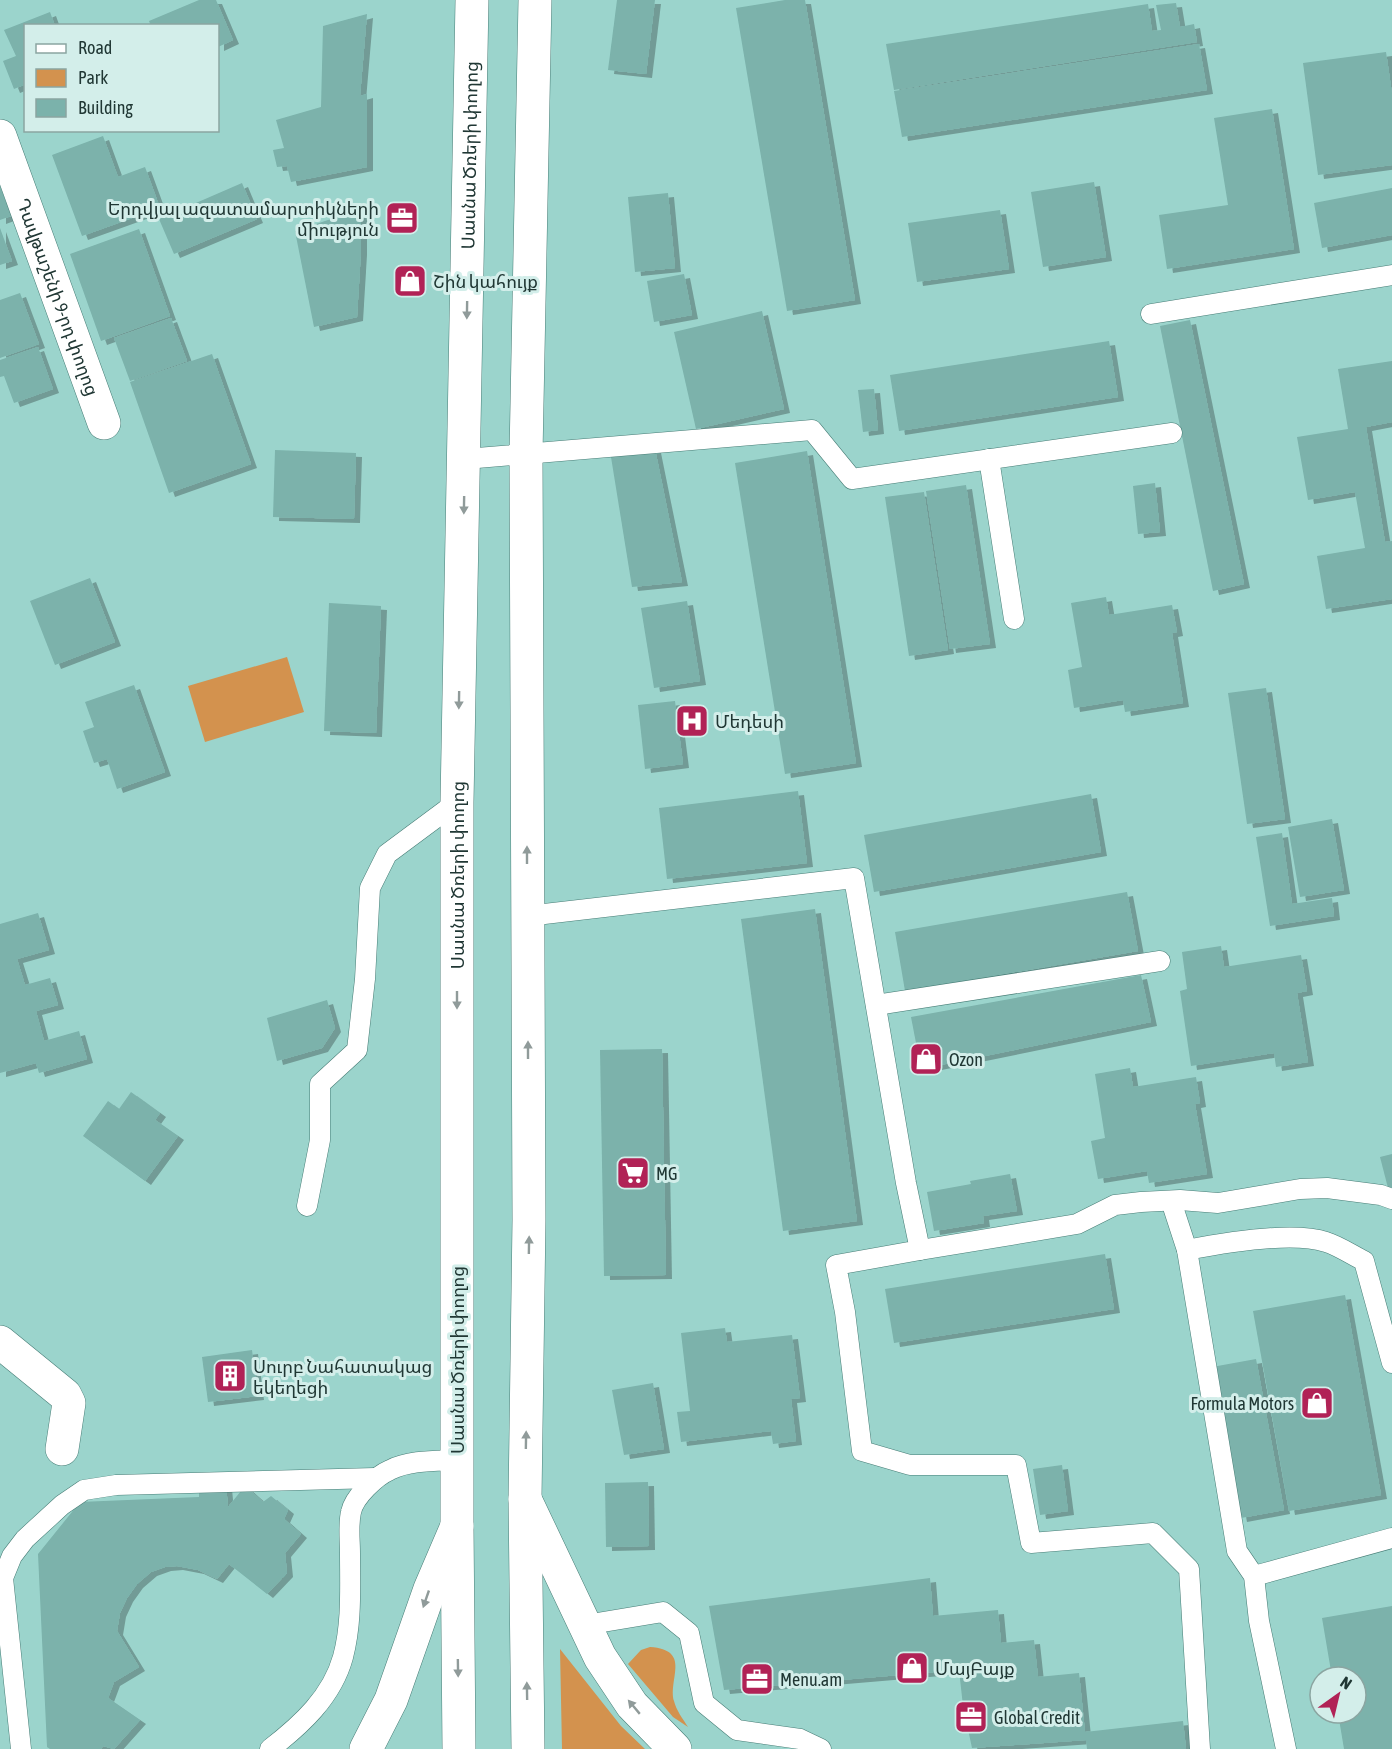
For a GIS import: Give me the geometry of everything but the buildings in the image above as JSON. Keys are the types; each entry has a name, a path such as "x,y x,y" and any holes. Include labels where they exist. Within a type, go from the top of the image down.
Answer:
{"main road":[{"name":"Սասնա Ծռերի փողոց","path":"459,1749 457,802 472,0"},
{"path":"528,1749 525,1499 529,1220 526,454 535,0"},
{"name":"Դավթաշենի 9-րդ փողոց","path":"0,136 104,423"},
{"path":"0,1342 65,1395 69,1403 62,1449"},
{"path":"525,1499 600,1657 632,1705 675,1749"},
{"path":"366,1749 391,1700 430,1589 457,1526"}],"lane":[{"path":"1151,314 1392,275"},
{"path":"465,459 812,430 852,479 1172,433"},
{"path":"989,459 1014,619"},
{"path":"308,1206 320,1140 320,1084 357,1050 365,979 370,888 387,854 457,802"},
{"path":"527,916 854,878 920,1250"},
{"path":"876,1005 1160,961"},
{"path":"1200,1749 1189,1569 1153,1533 1031,1543 1016,1465 910,1465 862,1451 845,1312 836,1264 1077,1224 1115,1205 1171,1201 1218,1203 1300,1189 1327,1188 1381,1195 1392,1199"},
{"path":"1171,1201 1187,1250 1237,1551 1254,1576 1259,1621 1286,1749"},
{"path":"1187,1250 1220,1244 1301,1237 1326,1242 1364,1261 1392,1363"},
{"path":"270,1749 295,1729 315,1708 330,1687 342,1660 350,1626 351,1510 375,1478 392,1469 426,1462 457,1460"},
{"path":"21,1749 3,1578 12,1556 24,1539 62,1505 84,1490 116,1485 375,1478"},
{"path":"1254,1576 1392,1538"},
{"path":"585,1625 663,1612 689,1633 704,1703 737,1730 800,1740 820,1749"}],"green space":[{"path":"287,657 304,712 205,742 188,686"},
{"path":"650,1647 663,1649 671,1654 674,1660 676,1667 674,1701 688,1727 673,1717 628,1664 641,1650"},
{"path":"560,1649 621,1726 645,1749 562,1749"}],"place":[{"name":"Երդվյալ ազատամարտիկների միություն","path":"402,218"},
{"name":"Շին կահույք","path":"410,281"},
{"name":"Մեդեսի","path":"692,721"},
{"name":"Ozon","path":"926,1059"},
{"name":"MG","path":"633,1173"},
{"name":"Սուրբ Նահատակաց եկեղեցի","path":"230,1376"},
{"name":"Formula Motors","path":"1317,1403"},
{"name":"ՄայԲայք","path":"912,1668"},
{"name":"Menu.am","path":"757,1679"},
{"name":"Global Credit","path":"971,1717"}]}
